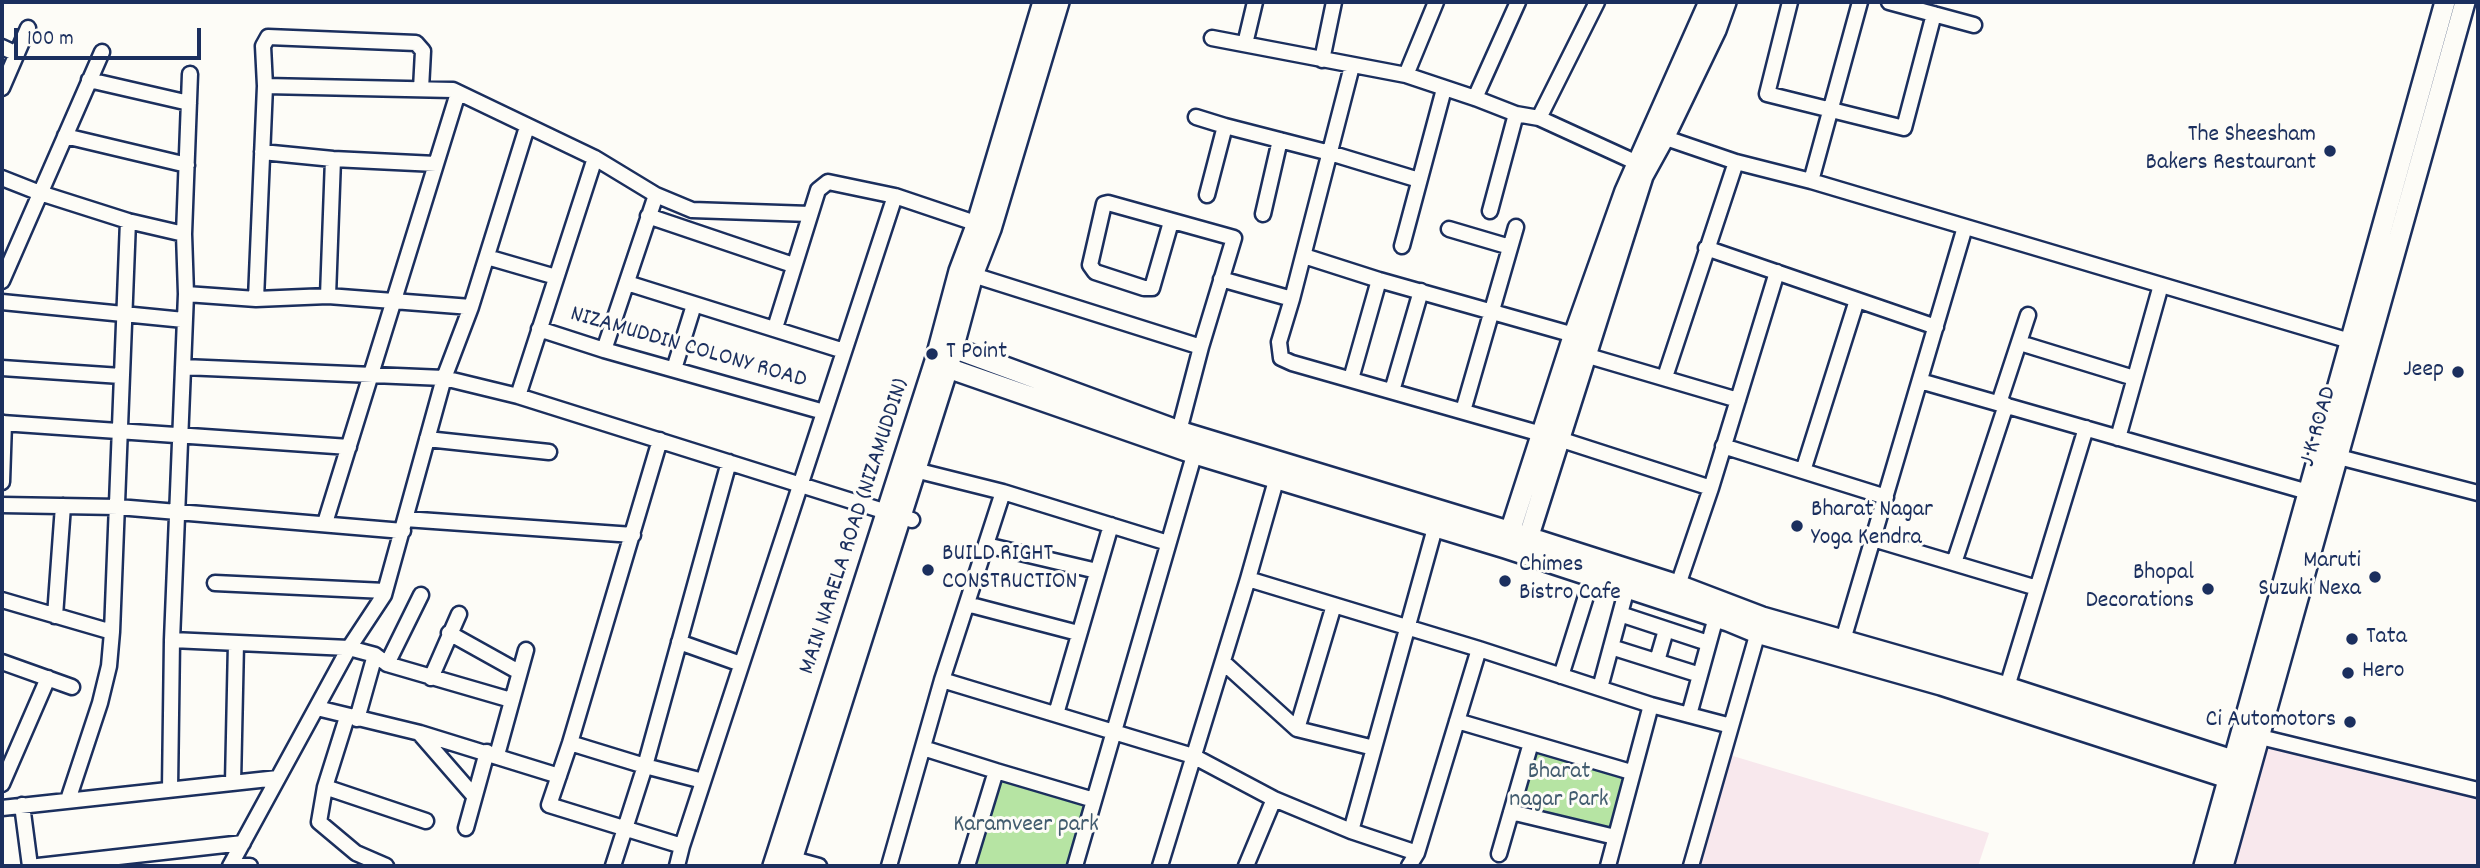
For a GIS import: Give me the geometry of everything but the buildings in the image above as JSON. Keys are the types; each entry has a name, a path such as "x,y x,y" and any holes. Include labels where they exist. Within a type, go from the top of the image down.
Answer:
{"street":[{"name":"MAIN NARELA ROAD (NIZAMUDDIN)","path":"773,866 900,517 944,355 973,275 1043,2"},
{"name":"MAIN NARELA ROAD (NIZAMUDDIN)","path":"791,862 915,470 944,355 959,271 984,226 1059,2"},
{"path":"1245,44 1255,2"},
{"path":"1322,60 1334,2"},
{"path":"1406,75 1436,2"},
{"path":"1475,98 1518,2"},
{"path":"1539,118 1597,2"},
{"path":"1657,135 1709,2"},
{"path":"1516,543 1549,437 1574,335 1642,164 1716,30 1726,2"},
{"path":"1790,2 1767,94 1903,128 1934,14"},
{"path":"1811,181 1860,2"},
{"path":"1889,2 1974,25"},
{"name":"J K ROAD","path":"2250,735 2308,492 2329,454 2350,341 2445,2"},
{"name":"J K ROAD","path":"2223,866 2240,773 2250,735 2329,454 2465,2"},
{"path":"2,88 29,28"},
{"path":"256,299 265,86 263,46 268,37 416,43 423,51 421,89"},
{"path":"1212,38 1406,75 1516,114 1539,118 1642,164"},
{"path":"2,47 17,54"},
{"path":"2,281 102,52"},
{"path":"1352,66 1304,256 1279,342 1281,358 1711,488"},
{"path":"170,789 172,640 186,294 184,234 190,74"},
{"path":"89,80 188,103"},
{"path":"265,86 453,90 596,158 656,195 692,209 810,215"},
{"path":"1402,246 1444,89"},
{"path":"325,523 458,93"},
{"path":"1490,211 1516,114"},
{"path":"1196,117 1419,180"},
{"path":"1208,195 1225,126"},
{"path":"250,866 230,866 349,648 385,591 444,378 471,307 527,127"},
{"path":"1657,135 1736,162 1811,181 2350,341"},
{"path":"65,136 187,165"},
{"path":"1263,214 1280,140"},
{"path":"262,152 436,164"},
{"path":"518,396 596,158"},
{"path":"328,296 333,159"},
{"path":"1665,377 1736,162"},
{"path":"1549,437 1585,355 1642,164"},
{"path":"2,178 128,221 184,234"},
{"name":"NIZAMUDDIN COLONY ROAD","path":"775,328 818,190 828,182 895,196 984,226"},
{"path":"604,350 656,195"},
{"path":"677,866 702,781 895,196"},
{"path":"1171,222 1152,288 1144,288 1095,272 1090,265 1104,205 1108,202 1234,238 1179,431"},
{"path":"648,216 793,265"},
{"path":"68,800 100,704 109,666 118,507 128,221"},
{"path":"1463,411 1516,227"},
{"path":"1843,640 1965,227"},
{"path":"1449,229 1510,247"},
{"path":"1706,248 1936,327"},
{"path":"1304,256 1574,335"},
{"path":"486,257 556,277"},
{"path":"1678,585 1711,488 1777,272"},
{"path":"973,275 1201,347"},
{"path":"1221,279 1292,299"},
{"path":"1351,379 1379,280"},
{"name":"NIZAMUDDIN COLONY ROAD","path":"627,284 844,351"},
{"path":"2118,438 2161,285"},
{"path":"1392,391 1421,291"},
{"path":"186,294 256,299 328,296 471,307"},
{"path":"1803,471 1857,300"},
{"path":"2,302 184,320"},
{"path":"674,369 694,305"},
{"path":"1954,564 2028,315"},
{"name":"NIZAMUDDIN COLONY ROAD","path":"540,329 604,350 824,412"},
{"path":"2020,343 2134,378"},
{"path":"944,355 1179,431 1197,445"},
{"path":"944,355 1197,445 1279,471 1516,543 1678,585 1760,625 1941,685 2240,773"},
{"path":"1585,355 1738,400"},
{"path":"183,367 444,378 518,396 900,517"},
{"path":"2,368 121,376"},
{"path":"1920,381 2308,492"},
{"path":"2,481 3,423 349,447"},
{"path":"2007,687 2086,428"},
{"path":"427,439 549,452"},
{"path":"660,440 549,805 682,846"},
{"path":"1075,866 1197,445"},
{"path":"1723,446 1886,497"},
{"path":"2329,454 2478,493"},
{"path":"613,866 627,830 729,462"},
{"path":"915,470 1003,492 1168,542"},
{"path":"1279,471 1435,528 1516,543 1592,577 1716,617 1843,640 2007,687 2240,773"},
{"path":"1160,866 1279,471"},
{"path":"889,866 942,680 1003,492"},
{"path":"2,505 118,507 325,523 633,535"},
{"path":"55,616 63,506"},
{"path":"1056,714 1111,525"},
{"path":"1351,831 1435,528"},
{"path":"1873,539 2037,588"},
{"path":"986,545 1097,571"},
{"path":"1561,676 1592,577"},
{"path":"1248,579 1407,626 1651,705 1731,726"},
{"path":"215,583 385,591"},
{"path":"1600,688 1627,588"},
{"path":"387,664 421,595"},
{"path":"2,600 112,632"},
{"path":"967,604 1078,633"},
{"path":"1297,729 1334,605"},
{"path":"431,678 459,614"},
{"path":"1620,614 1709,643"},
{"path":"1689,715 1716,617"},
{"path":"1691,866 1760,625"},
{"path":"1657,661 1666,630"},
{"path":"449,633 519,672"},
{"path":"172,640 349,648 375,655 387,664 511,700"},
{"path":"679,642 741,664"},
{"path":"233,783 236,643"},
{"path":"1611,647 1700,674"},
{"path":"1409,866 1417,853 1479,649"},
{"path":"466,828 474,796 492,754 526,650"},
{"path":"375,655 325,787 319,822 356,853 386,866"},
{"path":"2,662 72,687"},
{"path":"1223,662 1297,729 1374,748"},
{"path":"2,784 48,678"},
{"path":"942,680 1193,756 1274,799 1351,831 1417,853"},
{"path":"1608,866 1651,705"},
{"path":"317,708 420,733 559,776"},
{"path":"1457,721 1631,772"},
{"path":"420,733 474,796"},
{"path":"2250,735 2478,790"},
{"path":"570,743 702,781"},
{"path":"1499,854 1531,743"},
{"path":"923,748 1094,800"},
{"path":"967,866 996,771"},
{"name":"J K ROAD","path":"2204,866 2240,773"},
{"path":"2,808 278,778"},
{"path":"325,787 426,821"},
{"path":"1246,866 1274,799"},
{"path":"22,805 30,866"},
{"path":"1511,812 1615,837"},
{"path":"38,866 243,843"},
{"path":"791,862 819,866"}],"shaded area":[{"path":"2259,738 2478,790 2478,866 2223,866"},
{"path":"1723,753 1989,833 1978,866 1691,866"}],"green space":[{"name":"Bharat nagar Park","path":"1534,749 1627,775 1612,831 1518,809"},
{"name":"Karamveer park","path":"999,778 1088,804 1071,866 973,866"}],"place":[{"name":"The Sheesham Bakers Restaurant","path":"2330,151"},
{"name":"T Point","path":"932,354"},
{"name":"Jeep","path":"2458,372"},
{"name":"Bharat Nagar Yoga Kendra","path":"1797,526"},
{"name":"BUILD RIGHT CONSTRUCTION","path":"928,570"},
{"name":"Maruti Suzuki Nexa","path":"2375,577"},
{"name":"Chimes Bistro Cafe","path":"1505,581"},
{"name":"Bhopal Decorations","path":"2208,589"},
{"name":"Tata","path":"2352,639"},
{"name":"Hero","path":"2348,673"},
{"name":"Ci Automotors","path":"2350,722"}]}
